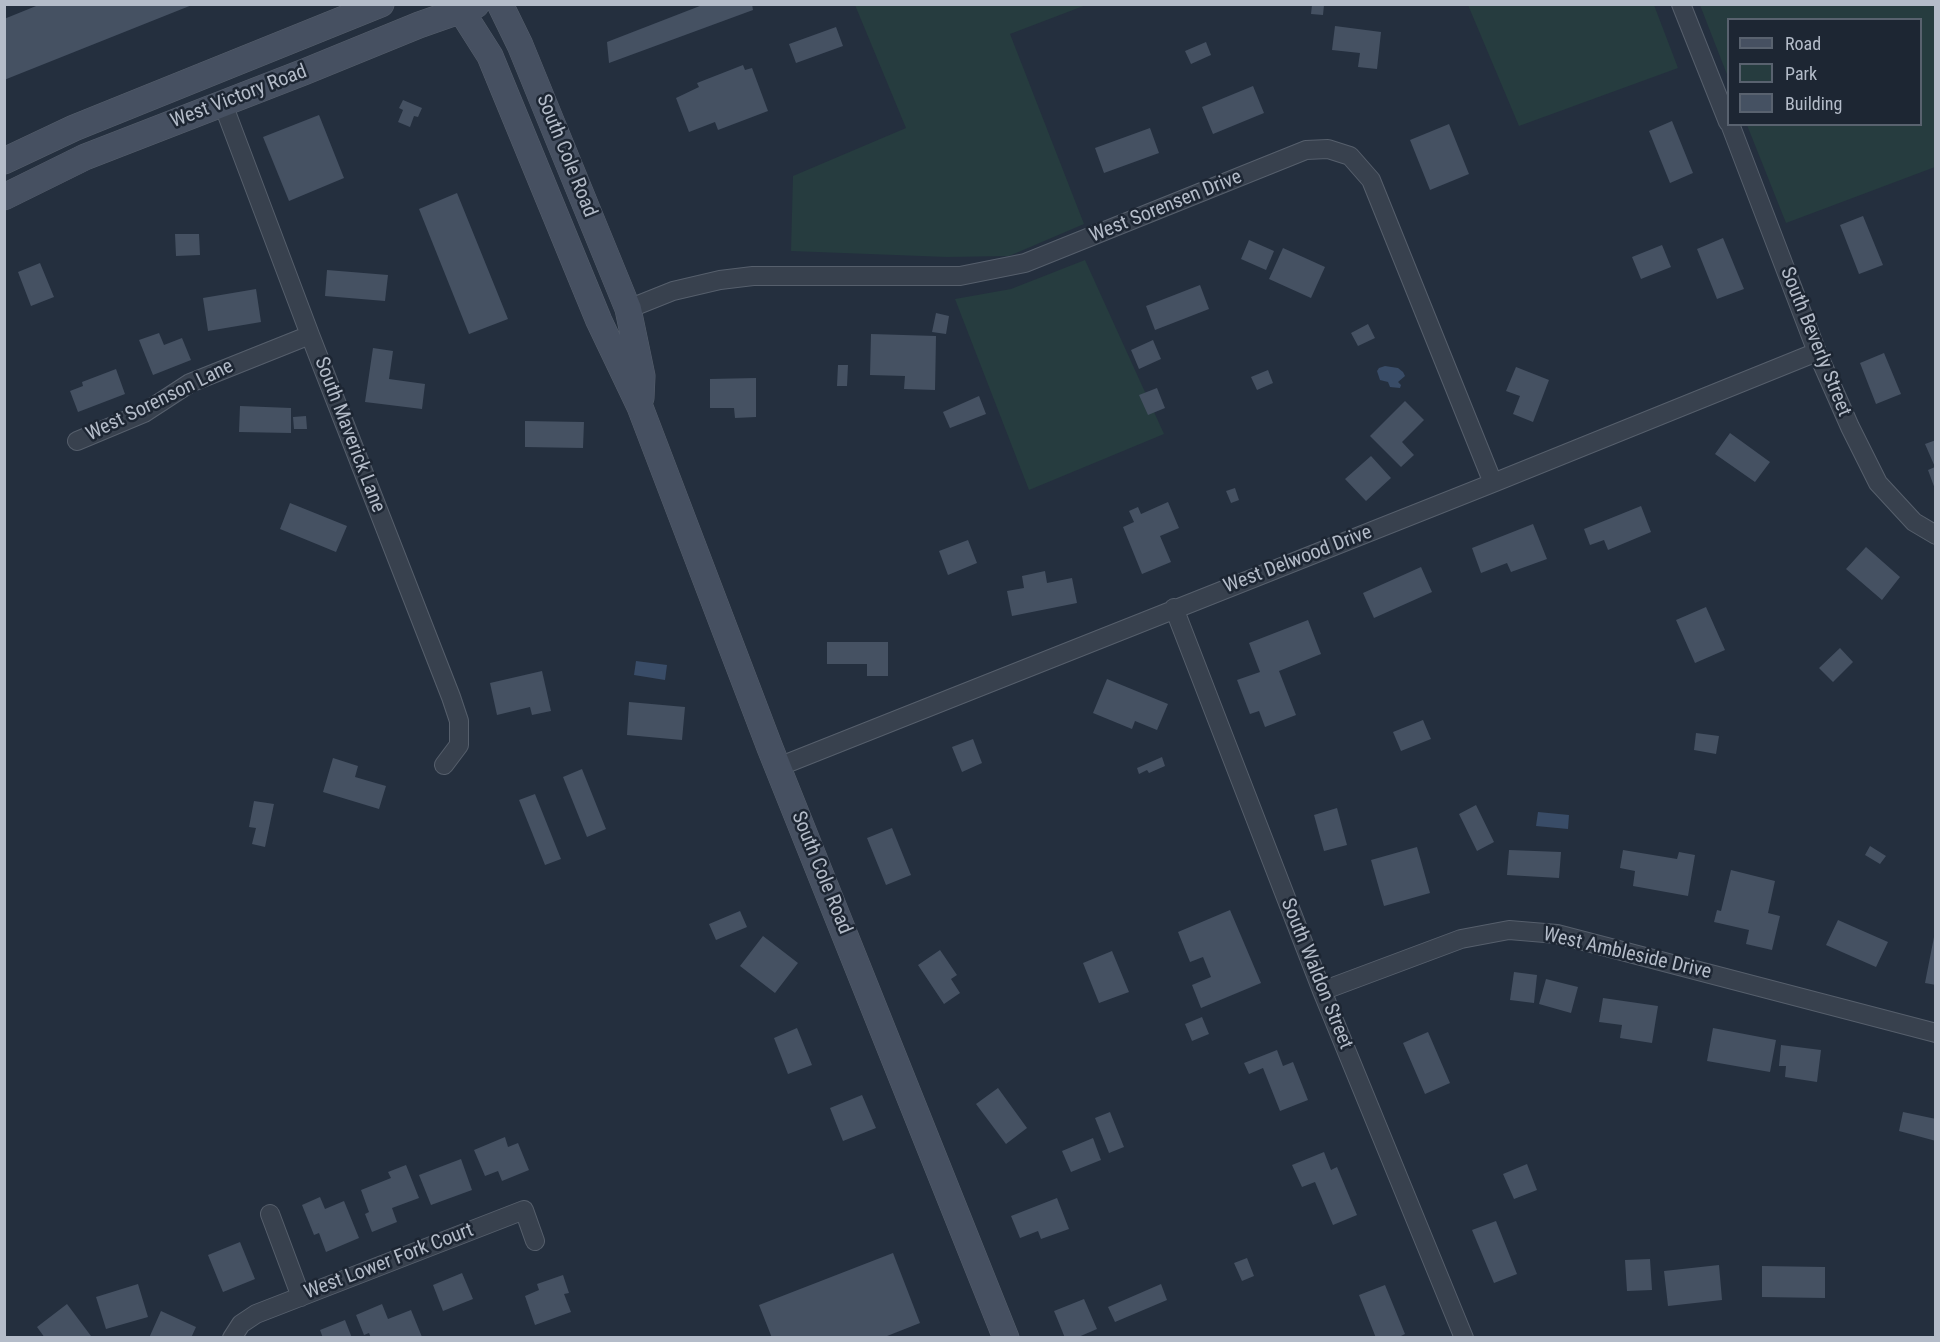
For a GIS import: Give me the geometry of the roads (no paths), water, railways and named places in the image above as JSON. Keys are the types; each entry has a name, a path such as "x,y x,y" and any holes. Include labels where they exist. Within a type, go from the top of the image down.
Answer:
{"main road":[{"name":"West Victory Road","path":"4,161 74,128 381,4"},
{"name":"South Cole Road","path":"500,4 520,45 628,309 642,376 640,407"},
{"name":"West Victory Road","path":"4,197 85,157 465,6"},
{"name":"South Cole Road","path":"465,6 490,56 596,312 640,407 778,766 1006,1338"},
{"name":"South Cole Road","path":"578,266 593,289 601,296 628,309"}],"street":[{"name":"South Beverly Street","path":"1681,4 1727,118"},
{"name":"South Maverick Lane","path":"223,104 459,721 459,745 444,765"},
{"name":"South Beverly Street","path":"1730,126 1817,352 1878,483 1914,522 1935,535"},
{"name":"West Sorensen Drive","path":"628,309 673,291 720,280 753,276 960,276 1025,264 1306,150 1328,149 1350,156 1371,180 1493,483"},
{"name":"West Sorenson Lane","path":"77,441 144,413 190,383 310,335"},
{"name":"West Delwood Drive","path":"778,766 1817,352"},
{"name":"South Waldon Street","path":"1174,608 1322,991 1464,1338"},
{"name":"West Ambleside Drive","path":"1322,991 1461,939 1509,930 1557,934 1935,1033"},
{"name":"West Lower Fork Court","path":"232,1338 241,1324 256,1314 524,1210 535,1240"},
{"path":"270,1214 302,1297"}],"water":[{"path":"1385,366 1398,368 1403,372 1405,376 1398,382 1401,385 1400,388 1390,387 1388,382 1380,380 1377,371"},
{"path":"636,661 667,665 665,680 634,675"},
{"path":"1538,812 1569,815 1568,829 1536,826"}]}
